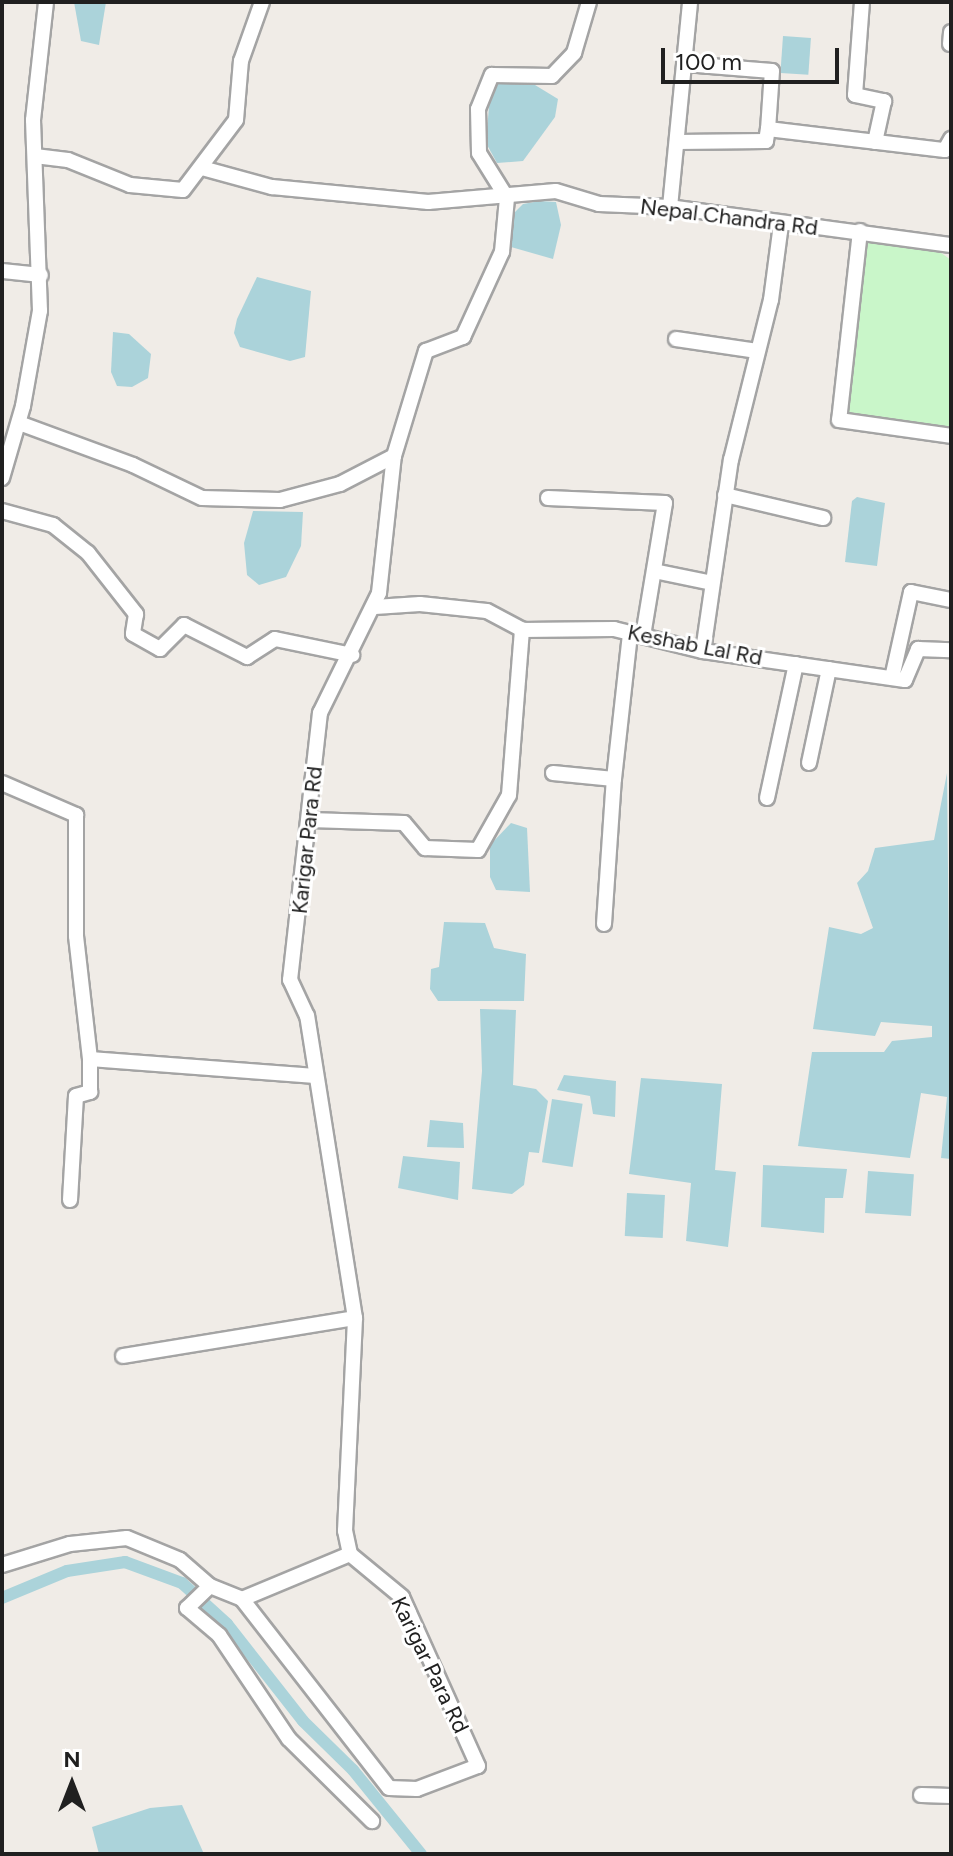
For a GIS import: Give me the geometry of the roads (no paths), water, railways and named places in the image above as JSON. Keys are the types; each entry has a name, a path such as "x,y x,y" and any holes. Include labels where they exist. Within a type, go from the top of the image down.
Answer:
{"street":[{"path":"2,478 19,423 40,311 33,120 46,2"},
{"path":"35,156 68,160 130,185 183,190 236,120 241,61 262,2"},
{"path":"507,198 479,153 478,109 492,75 552,76 574,53 589,2"},
{"path":"670,207 690,2"},
{"path":"862,2 855,95 884,101 875,142"},
{"path":"677,142 766,141 768,129 772,71 685,64"},
{"path":"768,129 945,150 951,139"},
{"name":"Nepal Chandra Rd","path":"202,168 272,187 428,202 507,198 556,191 599,204 670,207 951,245"},
{"name":"Karigar Para Rd","path":"242,1599 389,1788 417,1789 478,1766 402,1597 350,1554 345,1531 355,1318 307,1016 290,980 320,713 375,607 387,542 394,456 426,351 463,337 502,252 507,198"},
{"path":"703,651 725,495 771,300 781,224"},
{"path":"860,231 839,420 951,436"},
{"path":"2,271 41,275"},
{"path":"676,339 757,351"},
{"path":"19,423 133,465 202,498 280,500 340,484 394,456"},
{"path":"725,495 823,518"},
{"path":"548,498 665,503 654,571 636,634 614,779 604,924"},
{"path":"2,511 53,525 88,553 136,614 133,634 160,649 184,625 247,657 275,639 352,655"},
{"path":"654,571 712,583"},
{"path":"951,600 911,592 892,678 905,680 918,649 951,650"},
{"name":"Keshab Lal Rd","path":"375,607 420,604 487,611 522,630 636,634 703,651 892,678"},
{"path":"310,820 404,823 425,848 478,850 509,795 522,630"},
{"path":"767,798 796,664"},
{"path":"809,763 829,669"},
{"path":"553,773 614,779"},
{"path":"2,783 76,815 76,936 90,1059 90,1092 76,1096 70,1200"},
{"path":"90,1059 315,1076"},
{"path":"123,1356 355,1318"},
{"path":"2,1565 70,1544 127,1538 180,1560 210,1586 242,1599 350,1554"},
{"path":"210,1586 187,1608 219,1635 289,1739 372,1821"},
{"path":"921,1795 951,1796"}],"water":[{"path":"74,2 106,2 99,45 81,41"},
{"path":"783,36 811,38 808,75 780,73"},
{"path":"500,82 535,85 558,99 555,117 523,161 497,163 486,143 490,94"},
{"path":"556,202 561,225 553,259 511,247 511,216 523,204"},
{"path":"257,277 311,291 305,357 290,361 240,347 234,333 237,319"},
{"path":"113,332 129,334 151,354 148,378 132,387 117,386 111,372"},
{"path":"857,497 885,503 877,566 845,562 852,501"},
{"path":"253,511 303,512 301,546 286,577 259,585 247,575 244,543"},
{"path":"947,773 951,1159 941,1158 947,1097 921,1093 910,1158 798,1146 812,1052 884,1052 892,1041 932,1037 932,1026 881,1022 875,1036 813,1029 829,927 861,934 873,928 857,883 868,871 875,848 934,840"},
{"path":"511,823 527,828 530,892 496,890 490,877 490,845"},
{"path":"444,922 485,923 494,948 526,954 524,1001 438,1001 430,989 431,969 439,967"},
{"path":"480,1009 516,1010 513,1085 536,1089 548,1101 539,1153 529,1152 524,1185 512,1194 472,1189 482,1071"},
{"path":"564,1075 616,1081 615,1117 593,1114 590,1096 557,1090"},
{"path":"641,1078 722,1084 715,1170 736,1172 728,1247 686,1241 691,1183 629,1174"},
{"path":"552,1099 583,1104 573,1167 542,1162"},
{"path":"430,1120 463,1123 464,1148 427,1147"},
{"path":"403,1156 460,1162 458,1200 398,1188"},
{"path":"763,1165 847,1169 843,1198 825,1198 824,1233 761,1227"},
{"path":"868,1171 914,1174 911,1216 865,1213"},
{"path":"627,1193 665,1195 663,1238 625,1236"},
{"path":"182,1805 204,1854 99,1854 92,1827 150,1808"}],"waterway":[{"path":"2,1598 67,1571 125,1562 182,1583 227,1624 303,1721 353,1770 421,1854"}]}
